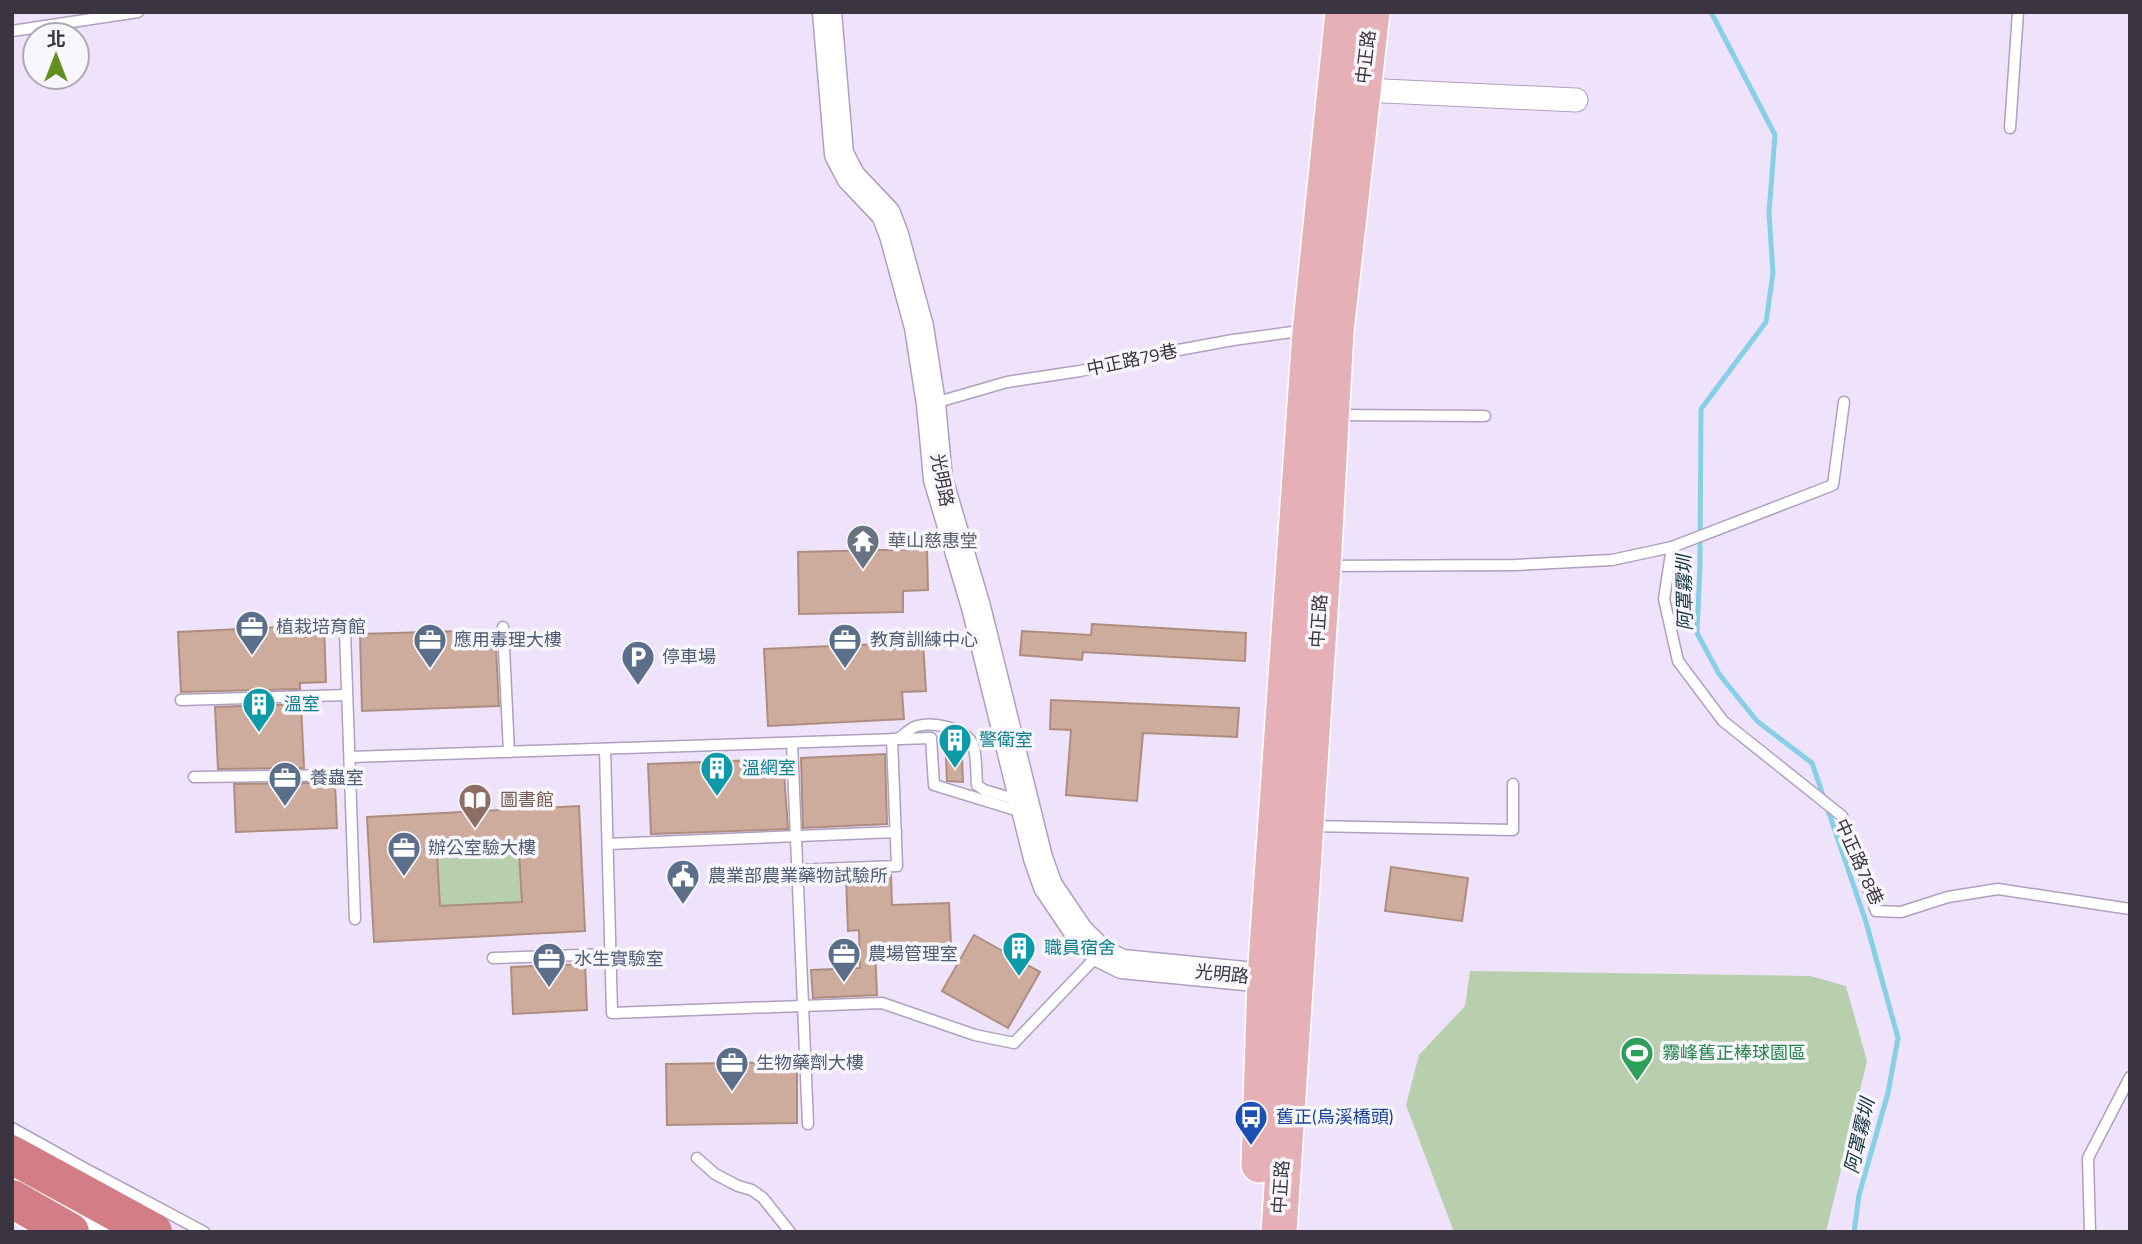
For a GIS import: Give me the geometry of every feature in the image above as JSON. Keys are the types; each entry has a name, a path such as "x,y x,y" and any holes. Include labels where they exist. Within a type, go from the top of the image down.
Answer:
{"highway":[{"path":"15,1186 70,1232"},
{"path":"15,1186 153,1232"}],"main road":[{"name":"中正路","path":"1256,1232 1280,978 1343,12"},
{"name":"中正路","path":"1279,1232 1280,978 1305,826 1330,415 1323,332 1363,90 1371,12"}],"street":[{"name":"光明路","path":"827,12 839,154 851,177 886,214 894,235 919,327 931,404 938,479 983,632 1038,858 1048,886 1079,932 1100,953 1122,964 1280,978"},
{"path":"1363,90 1576,100"},
{"path":"15,1186 110,1232"}],"lane":[{"path":"12,31 138,12"},
{"path":"2010,128 2018,12"},
{"name":"中正路79巷","path":"931,404 1007,382 1080,371 1146,355 1274,335 1323,332"},
{"path":"1322,566 1529,565 1612,560 1672,547 1833,485 1844,402"},
{"path":"1330,415 1485,416"},
{"name":"中正路78巷","path":"1672,547 1664,599 1678,661 1723,721 1842,816 1876,911 1901,912 1948,897 1998,889 2130,909"},
{"path":"503,627 509,752"},
{"path":"345,631 355,919"},
{"path":"181,700 347,695"},
{"path":"895,739 914,727 926,725 938,725 960,733 973,745 977,785 1026,808"},
{"path":"350,757 931,738 934,785 1026,808"},
{"path":"797,870 897,866 895,739"},
{"path":"792,743 808,1124"},
{"path":"605,749 612,1013 882,1003 975,1035 1014,1043 1100,953"},
{"path":"194,777 350,775"},
{"path":"1305,826 1513,830 1513,784"},
{"path":"608,844 896,832"},
{"path":"493,958 610,954"},
{"path":"2090,1232 2088,1158 2130,1077"},
{"path":"12,1128 204,1232"},
{"path":"15,1186 52,1150"},
{"path":"696,1158 715,1174 752,1190 763,1198 790,1232"}],"green space":[{"path":"519,851 522,902 440,906 437,855"},
{"name":"霧峰舊正棒球園區","path":"1470,971 1810,976 1846,986 1867,1061 1826,1232 1454,1232 1406,1105 1419,1055 1465,1006"}],"building":[{"name":"華山慈惠堂","path":"927,549 928,590 903,591 903,612 799,614 798,552"},
{"path":"1092,624 1246,633 1245,661 1083,652 1082,660 1020,655 1022,631 1091,635"},
{"name":"植栽培育館","path":"324,625 326,682 300,683 300,689 181,692 178,632"},
{"name":"應用毒理大樓","path":"495,630 499,706 362,711 360,634"},
{"name":"教育訓練中心","path":"923,642 926,691 902,692 904,719 768,726 764,649"},
{"path":"1051,700 1239,708 1237,737 1143,733 1137,801 1066,795 1071,730 1050,729"},
{"name":"溫室","path":"301,704 304,768 218,769 215,707"},
{"name":"溫網室","path":"885,754 887,824 803,828 801,758"},
{"name":"警衛室","path":"962,757 963,782 947,781 946,758"},
{"name":"溫網室","path":"783,759 788,829 651,834 648,764"},
{"name":"養蟲室","path":"234,784 335,784 337,828 236,832"},
{"name":"辦公室驗大樓","path":"579,806 585,931 374,942 367,817","holes":["519,851 522,902 440,906 437,855"]},
{"path":"1391,867 1468,878 1462,921 1385,911"},
{"path":"891,875 892,905 949,903 951,945 875,948 877,995 813,998 811,970 860,968 859,930 848,931 846,877"},
{"name":"職員宿舍","path":"974,935 1040,972 1008,1028 942,991"},
{"name":"水生實驗室","path":"585,964 587,1010 513,1014 511,967"},
{"name":"生物藥劑大樓","path":"797,1062 797,1123 667,1125 666,1064"}],"waterway":[{"name":"阿罩霧圳","path":"1711,12 1775,135 1769,213 1773,273 1766,322 1701,409 1697,633 1719,674 1757,721 1812,763 1866,922 1898,1038 1888,1093 1859,1195 1854,1232"}],"place":[{"name":"華山慈惠堂","path":"863,571"},
{"name":"植栽培育館","path":"252,657"},
{"name":"應用毒理大樓","path":"430,670"},
{"name":"教育訓練中心","path":"845,670"},
{"name":"停車場","path":"638,687"},
{"name":"溫室","path":"259,734"},
{"name":"警衛室","path":"955,770"},
{"name":"溫網室","path":"717,798"},
{"name":"養蟲室","path":"285,808"},
{"name":"圖書館","path":"475,830"},
{"name":"辦公室驗大樓","path":"404,878"},
{"name":"農業部農業藥物試驗所","path":"683,906"},
{"name":"職員宿舍","path":"1019,978"},
{"name":"農場管理室","path":"844,984"},
{"name":"水生實驗室","path":"549,989"},
{"name":"霧峰舊正棒球園區","path":"1637,1083"},
{"name":"生物藥劑大樓","path":"732,1093"},
{"name":"舊正(烏溪橋頭)","path":"1251,1147"}]}
